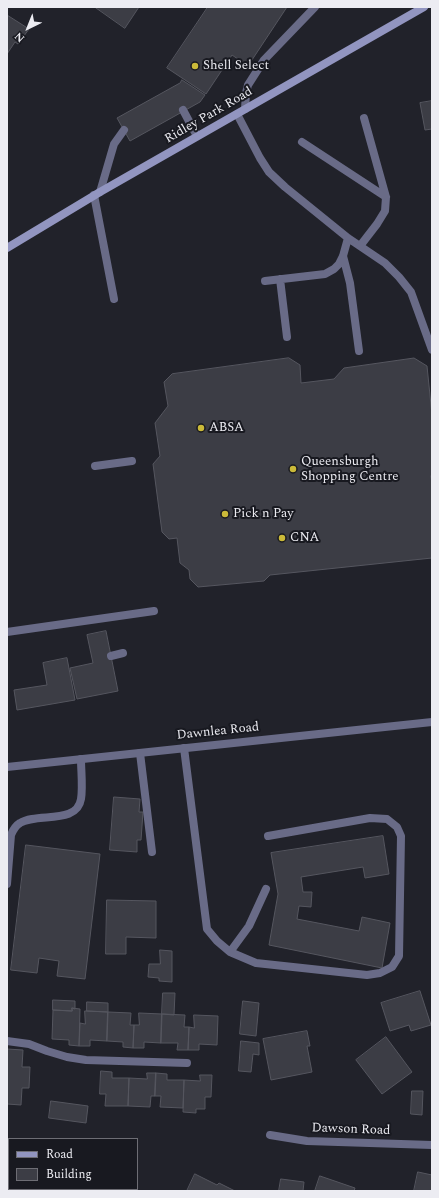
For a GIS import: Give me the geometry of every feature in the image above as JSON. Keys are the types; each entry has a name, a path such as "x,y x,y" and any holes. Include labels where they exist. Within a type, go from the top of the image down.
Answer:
{"street":[{"path":"315,7 264,60 248,85 241,112 256,152 269,172 285,187 348,238 390,268 399,277 411,292 432,350"},
{"name":"Ridley Park Road","path":"7,248 97,194 241,112 416,9 424,7"},
{"path":"183,110 197,136"},
{"path":"360,246 385,211 386,198 364,118"},
{"path":"114,299 97,194 114,144 124,130"},
{"path":"302,142 386,198"},
{"path":"265,281 325,274 339,264 348,238"},
{"path":"343,256 350,283 359,351"},
{"path":"280,279 287,337"},
{"path":"95,466 132,461"},
{"path":"7,632 154,611"},
{"path":"111,656 123,653"},
{"name":"Dawnlea Road","path":"7,767 432,722"},
{"path":"184,748 207,928 217,941 230,952 256,963 367,975 380,973 392,967 399,956 401,836 397,827 387,819 370,818 268,836"},
{"path":"140,753 152,852"},
{"path":"7,884 11,835 14,828 27,819 62,816 71,814 78,808 81,800 82,759"},
{"path":"230,952 248,926 266,889"},
{"path":"7,1041 29,1044 60,1055 86,1060 187,1063"},
{"name":"Dawson Road","path":"270,1135 307,1141 432,1145"}],"building":[{"path":"95,7 139,7 125,28"},
{"path":"208,7 287,7 248,66 232,55 206,94 167,68"},
{"path":"7,15 29,29 18,44 15,42 7,54"},
{"path":"182,80 205,95 200,102 130,141 117,118 180,83"},
{"path":"432,101 432,129 425,130 420,103"},
{"name":"Queensburgh Shopping Centre","path":"289,358 300,365 301,383 334,379 344,368 414,358 427,366 432,415 432,558 270,575 264,581 198,587 190,579 189,570 180,563 177,538 169,539 162,532 153,464 160,456 155,423 168,406 164,382 172,374"},
{"path":"106,631 118,691 77,699 70,668 93,663 87,635"},
{"path":"67,658 75,700 17,710 14,690 47,685 43,663"},
{"path":"114,797 140,799 139,812 143,812 141,840 137,840 137,852 110,850"},
{"path":"383,836 389,874 365,878 363,867 301,877 303,892 312,892 311,907 299,906 297,919 359,931 362,917 390,923 382,968 269,945 278,894 271,853"},
{"path":"26,845 100,854 85,979 57,976 59,961 39,958 37,973 11,970"},
{"path":"107,900 156,901 156,938 126,937 126,954 106,954"},
{"path":"160,950 172,951 172,982 159,981 159,978 148,977 149,964 160,964"},
{"path":"420,991 431,1025 411,1031 409,1025 390,1031 381,1003"},
{"path":"163,993 175,993 174,1015 162,1014"},
{"path":"53,1000 75,1001 75,1009 72,1008 72,1011 53,1010"},
{"path":"243,1001 259,1003 256,1036 240,1034"},
{"path":"87,1002 108,1003 108,1012 87,1011"},
{"path":"72,1008 80,1009 79,1046 69,1045 69,1040 52,1039 53,1010 72,1011"},
{"path":"85,1011 108,1012 107,1041 90,1040 90,1046 79,1046 80,1023 85,1024"},
{"path":"108,1012 131,1013 130,1025 134,1025 133,1048 123,1047 123,1042 107,1041"},
{"path":"139,1013 162,1014 161,1043 144,1042 144,1048 133,1048 134,1025 139,1025"},
{"path":"162,1014 185,1015 184,1027 189,1027 188,1050 177,1050 178,1043 161,1043"},
{"path":"194,1015 218,1016 217,1045 199,1044 199,1050 188,1050 189,1027 194,1028"},
{"path":"307,1031 310,1046 307,1046 312,1072 271,1080 263,1039"},
{"path":"386,1037 412,1072 382,1094 356,1060"},
{"path":"241,1041 259,1043 259,1055 253,1054 251,1072 239,1071"},
{"path":"7,1049 23,1050 22,1067 30,1067 29,1088 22,1088 21,1105 7,1104"},
{"path":"101,1071 112,1072 112,1078 129,1078 128,1106 105,1106 106,1094 100,1094"},
{"path":"147,1073 156,1073 155,1096 151,1096 150,1107 128,1106 129,1078 147,1079"},
{"path":"156,1073 167,1074 167,1080 184,1080 183,1108 160,1107 161,1096 155,1096"},
{"path":"200,1075 212,1075 211,1097 205,1097 205,1109 196,1109 196,1113 183,1112 184,1080 200,1081"},
{"path":"412,1091 423,1091 422,1115 411,1114"},
{"path":"51,1101 88,1106 86,1123 49,1118"},
{"path":"8,1149 8,1190 13,1191 7,1191"},
{"path":"418,1172 432,1175 432,1191 414,1191"},
{"path":"195,1174 217,1185 219,1183 235,1191 187,1191"},
{"path":"320,1176 355,1188 354,1191 315,1191"},
{"path":"281,1179 304,1182 303,1191 279,1191"},
{"path":"97,1190 120,1190 120,1191"}],"place":[{"name":"Shell Select","path":"195,66"},
{"name":"ABSA","path":"201,428"},
{"name":"Queensburgh Shopping Centre","path":"293,469"},
{"name":"Pick n Pay","path":"225,514"},
{"name":"CNA","path":"282,538"}]}
